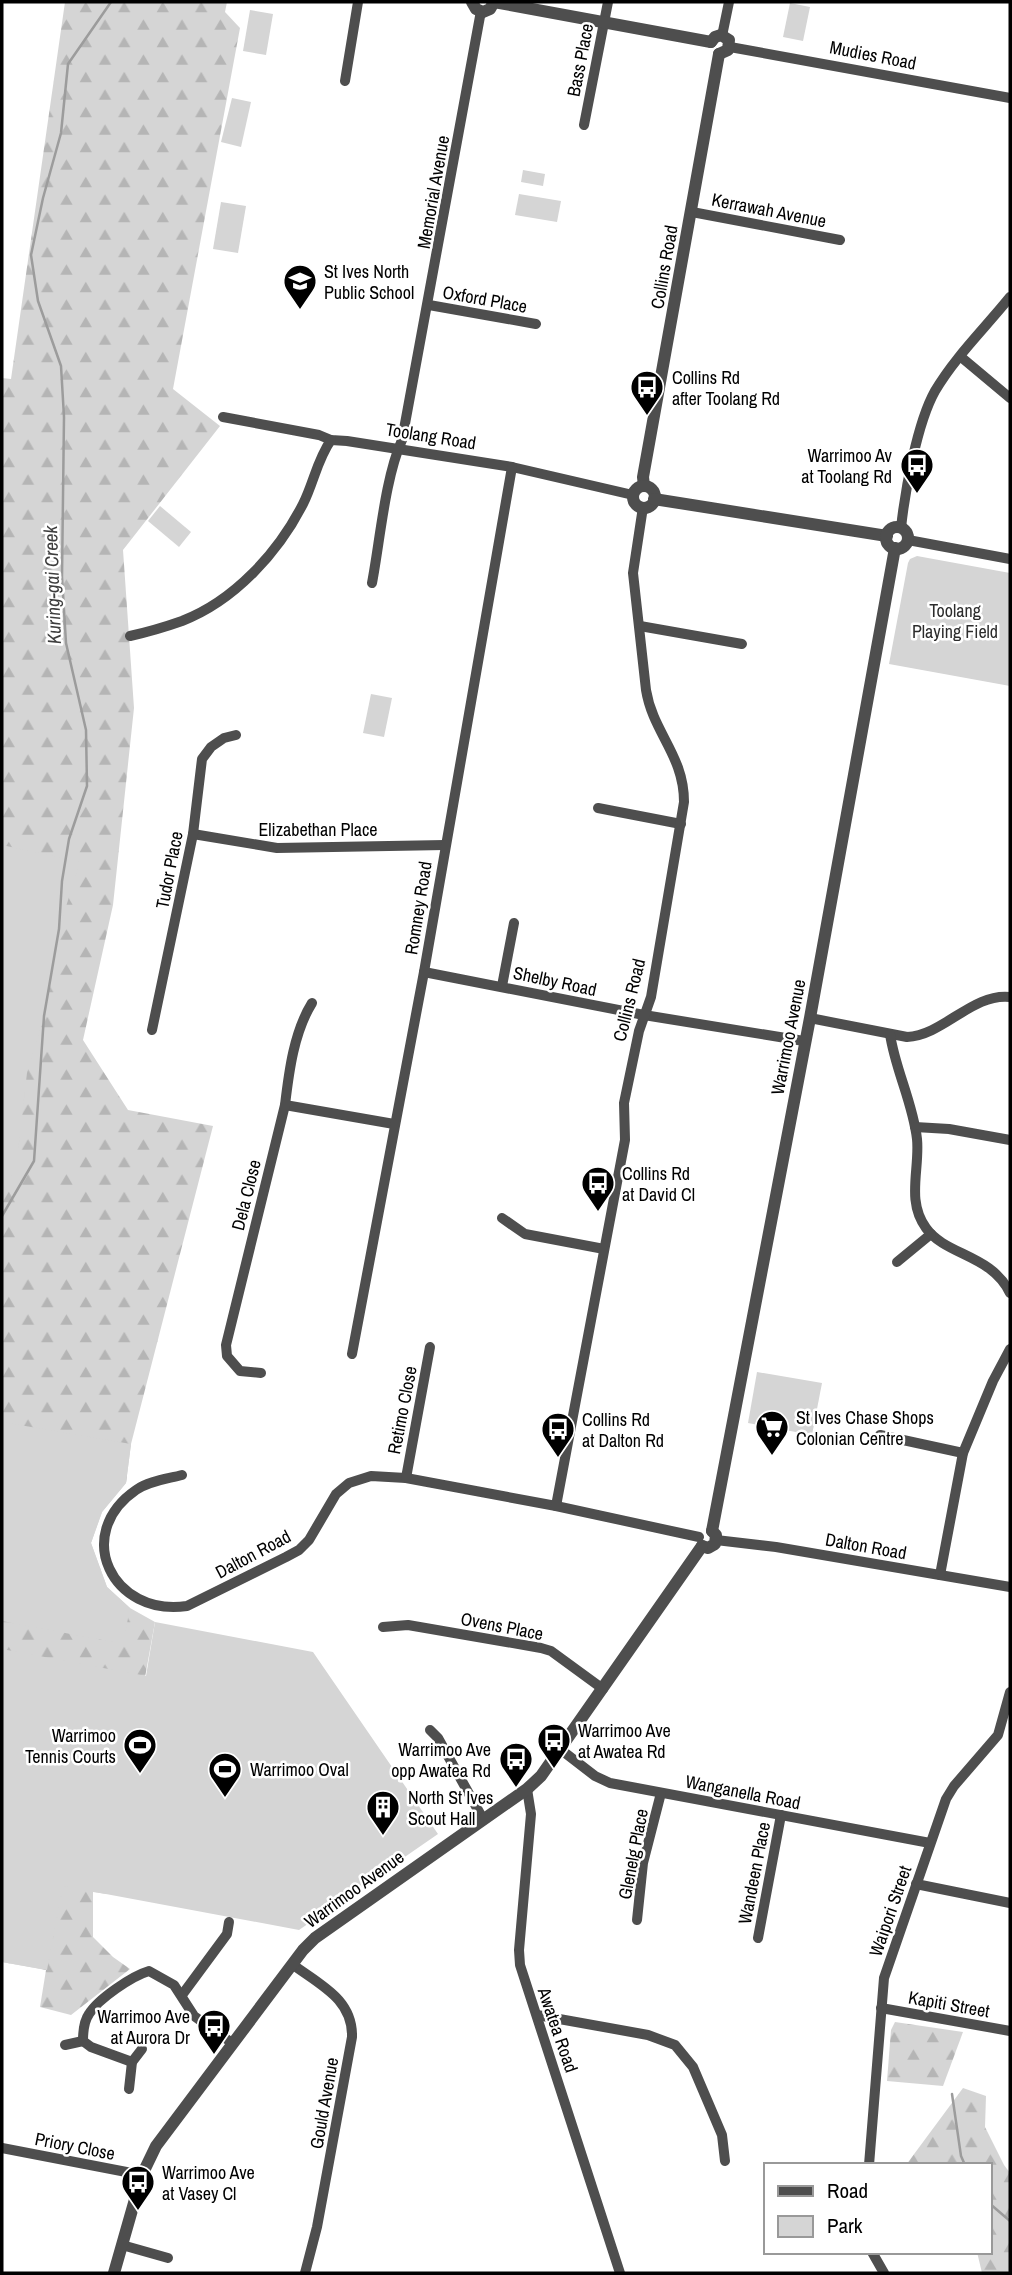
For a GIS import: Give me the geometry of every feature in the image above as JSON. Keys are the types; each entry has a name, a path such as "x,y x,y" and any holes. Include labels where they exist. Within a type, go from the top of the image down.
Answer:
{"street":[{"path":"345,81 358,2"},
{"path":"477,7 490,9 494,2"},
{"name":"Mudies Road","path":"494,2 1010,98"},
{"name":"Bass Place","path":"584,125 608,2"},
{"name":"Collins Road","path":"638,491 643,478 729,2"},
{"name":"Memorial Avenue","path":"372,583 390,481 402,440 429,305 477,7"},
{"name":"Kerrawah Avenue","path":"692,212 840,240"},
{"path":"901,528 920,428 926,410 943,378 1010,298"},
{"name":"Oxford Place","path":"429,305 536,324"},
{"path":"961,357 1010,398"},
{"name":"Toolang Road","path":"223,417 319,435 331,440 398,448 638,491"},
{"path":"130,636 184,620 209,608 254,572 291,526 304,501 321,454 331,440"},
{"name":"Romney Road","path":"352,1354 424,972 512,467"},
{"path":"652,490 654,499 650,505 643,507 635,503 638,491 652,490"},
{"path":"654,499 887,536"},
{"name":"Collins Road","path":"556,1506 625,1140 624,1103 644,1015 651,997 681,824 684,789 681,769 648,705 634,573 643,507"},
{"path":"901,528 906,532 908,540 903,547 895,548 888,543 887,536 891,530 901,528"},
{"path":"908,540 1010,559"},
{"name":"Warrimoo Avenue","path":"714,1536 895,548"},
{"path":"640,626 742,644"},
{"name":"Tudor Place","path":"152,1030 193,834 202,759 211,747 224,738 236,735"},
{"path":"598,808 681,824"},
{"name":"Elizabethan Place","path":"193,834 277,848 444,845"},
{"path":"502,986 513,923"},
{"name":"Shelby Road","path":"424,972 644,1015 804,1041"},
{"path":"810,1018 907,1037 921,1036 986,1000 1001,996 1010,998"},
{"name":"Dela Close","path":"261,1373 240,1371 227,1356 226,1345 285,1105 287,1081 302,1019 312,1003"},
{"path":"890,1034 892,1050 915,1127 917,1142 914,1188 922,1222 931,1234 999,1275 1010,1293"},
{"path":"285,1105 394,1124"},
{"path":"915,1127 949,1129 1010,1140"},
{"path":"502,1218 525,1234 604,1249"},
{"path":"897,1262 931,1234"},
{"name":"Retimo Close","path":"406,1478 430,1346"},
{"path":"940,1575 963,1453 993,1381 1010,1349"},
{"path":"880,1435 963,1453"},
{"name":"Dalton Road","path":"182,1475 138,1488 121,1502 106,1531 104,1548 114,1578 124,1591 153,1606 187,1606 299,1550 309,1540 328,1505 349,1483 371,1476 406,1478 556,1506 701,1542"},
{"path":"701,1542 710,1547 714,1536"},
{"name":"Dalton Road","path":"714,1536 1010,1587"},
{"name":"Warrimoo Avenue","path":"114,2273 142,2175 156,2146 292,1964 315,1938 527,1789 541,1776 701,1542"},
{"name":"Ovens Place","path":"383,1627 408,1625 541,1648 551,1651 603,1689"},
{"name":"Waipori Street","path":"869,2163 884,1979 946,1799 998,1735 1010,1692"},
{"path":"430,1730 438,1738 483,1819"},
{"name":"Wanganella Road","path":"560,1749 595,1776 610,1783 930,1843"},
{"name":"Awatea Road","path":"527,1789 531,1814 519,1950 523,1977 620,2273"},
{"name":"Glenelg Place","path":"637,1920 643,1863 661,1793"},
{"name":"Wandeen Place","path":"758,1938 782,1815"},
{"path":"916,1884 1010,1903"},
{"path":"181,1995 227,1934 229,1922"},
{"name":"Gould Avenue","path":"292,1964 342,2001 353,2024 317,2227 305,2273"},
{"path":"83,2041 90,2012 136,1975 149,1971 174,1985 194,2016 232,2043"},
{"name":"Kapiti Street","path":"881,2008 1010,2031"},
{"path":"537,2015 648,2035 675,2045 689,2060 702,2087 722,2135 726,2161"},
{"path":"65,2045 83,2041 91,2047 132,2062"},
{"path":"129,2089 132,2062 142,2049"},
{"name":"Priory Close","path":"2,2148 142,2175"},
{"path":"122,2245 168,2258"},
{"path":"873,2254 884,2273"}],"green space":[{"path":"65,2 227,2 225,12 240,28 173,389 220,426 123,550 134,708 113,905 83,1040 128,1110 213,1126 131,1444 126,1483 102,1512 91,1543 107,1587 130,1608 155,1622 106,1894 93,1892 93,1937 130,1969 71,2015 40,2007 46,1970 2,1962 2,378 11,379"},
{"path":"790,3 810,7 803,41 783,37"},
{"path":"250,10 273,14 266,55 243,51"},
{"path":"232,98 251,102 241,147 221,142"},
{"path":"523,170 545,174 543,186 521,182"},
{"path":"519,194 561,201 557,222 515,215"},
{"path":"221,202 246,206 238,253 213,249"},
{"path":"160,506 191,532 179,547 148,521"},
{"name":"Toolang Playing Field","path":"917,556 1010,573 1010,686 889,664 908,563"},
{"path":"371,694 392,698 384,737 363,733"},
{"path":"2,845 80,862 59,929 44,1016 27,1073 16,1168 2,1192"},
{"path":"757,1372 822,1383 812,1435 748,1423"},
{"path":"2,1422 131,1444 126,1483 102,1512 91,1543 107,1587 130,1608 123,1644 2,1621"},
{"path":"155,1622 313,1652 438,1834 299,1930 63,1886 47,1970 2,1962 2,1649 146,1676"},
{"path":"895,2022 963,2032 943,2086 887,2081 891,2030"},
{"path":"963,2088 986,2096 985,2127 1010,2173 1010,2273 982,2273 977,2254 991,2254 991,2163 907,2163"}],"waterway":[{"name":"Kuring-gai Creek","path":"2,1216 34,1161 44,1016 59,929 62,881 69,839 87,786 86,730 66,643 62,577 64,417 61,366 38,301 31,255 61,133 68,64 111,2"},
{"path":"952,2094 964,2163"},
{"path":"991,2205 1010,2221"}],"place":[{"name":"St Ives North Public School","path":"300,311"},
{"name":"Collins Rd after Toolang Rd","path":"647,417"},
{"name":"Warrimoo Av at Toolang Rd","path":"917,495"},
{"name":"Collins Rd at David Cl","path":"598,1213"},
{"name":"St Ives Chase Shops Colonian Centre","path":"772,1457"},
{"name":"Collins Rd at Dalton Rd","path":"558,1459"},
{"name":"Warrimoo Ave at Awatea Rd","path":"554,1770"},
{"name":"Warrimoo Tennis Courts","path":"140,1775"},
{"name":"Warrimoo Ave opp Awatea Rd","path":"516,1789"},
{"name":"Warrimoo Oval","path":"225,1799"},
{"name":"North St Ives Scout Hall","path":"383,1837"},
{"name":"Warrimoo Ave at Aurora Dr","path":"214,2056"},
{"name":"Warrimoo Ave at Vasey Cl","path":"138,2212"}]}
